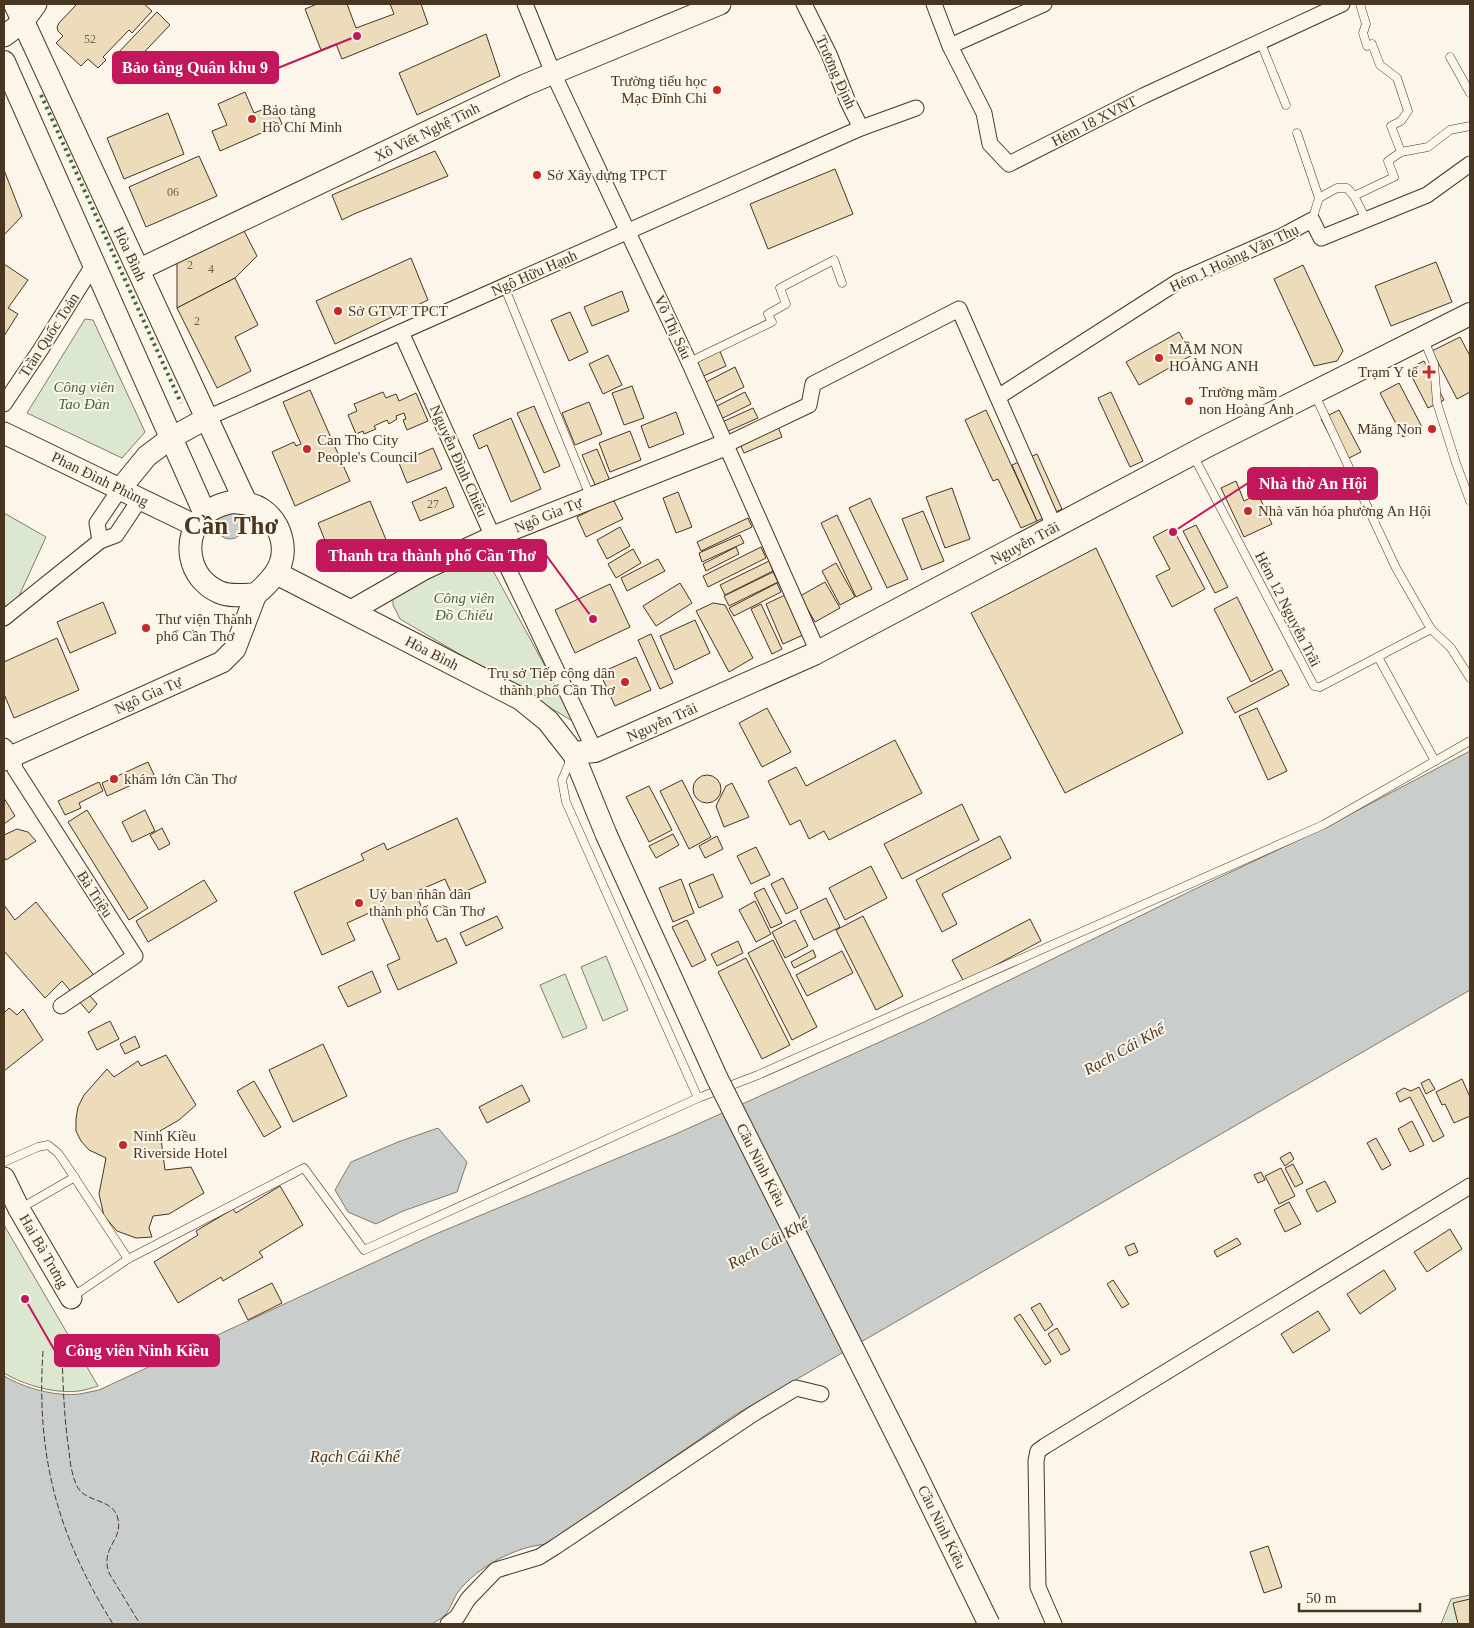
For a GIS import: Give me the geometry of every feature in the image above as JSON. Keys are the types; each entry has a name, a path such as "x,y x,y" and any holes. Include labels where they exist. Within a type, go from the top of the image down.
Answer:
{"main road":[{"name":"Hòa Bình","path":"19,13 246,503"},
{"path":"4,62 171,438 200,520"},
{"name":"Nguyễn Trãi","path":"584,752 818,652 1192,454 1470,314"},
{"path":"232,502 246,503 260,508 271,518 279,530 283,545 281,559 276,573 256,594 236,596 220,593 206,585 196,572 190,557 190,541 200,520 217,506 232,502"},
{"name":"Hòa Bình","path":"276,573 521,699 584,752"}],"street":[{"path":"4,36 19,13 36,4"},
{"name":"Võ Thị Sáu","path":"525,4 553,73 689,362 818,652"},
{"name":"Xô Viết Nghệ Tĩnh","path":"138,270 516,89 720,4"},
{"name":"Trương Định","path":"804,4 829,54 848,102 868,125"},
{"name":"Hẻm 18 XVNT","path":"934,4 950,46 984,113 990,144 1009,164 1143,96 1342,4"},
{"path":"950,46 1044,4"},
{"name":"Ngô Hữu Hạnh","path":"207,418 868,125 916,108"},
{"name":"Hẻm 1 Hoàng Văn Thụ","path":"998,396 1179,281 1282,236 1312,220 1321,238 1367,221 1427,195 1470,164"},
{"name":"Trần Quốc Toản","path":"4,404 94,264"},
{"path":"725,445 809,405 813,384 959,309 1055,528"},
{"name":"Nguyễn Đình Chiểu","path":"401,332 493,537 584,752"},
{"path":"100,541 97,523 120,489 147,456 171,438 207,418"},
{"name":"Phan Đình Phùng","path":"4,433 140,499 200,520"},
{"name":"Ngô Gia Tự","path":"351,611 424,569 493,537 725,445"},
{"path":"4,618 100,541 116,534 140,499"},
{"name":"Ngô Gia Tự","path":"7,754 222,662 235,648 256,594"},
{"name":"Cầu Ninh Kiều","path":"584,752 606,834 717,1078 909,1459 989,1624"},
{"name":"Bà Triệu","path":"7,754 135,956 61,1006"},
{"name":"Hai Bà Trưng","path":"4,1178 19,1209 71,1298"},
{"path":"1054,1624 1038,1587 1036,1461 1038,1452 1044,1446 1470,1186"},
{"path":"448,1624 457,1617 468,1599 496,1570 539,1557 753,1414 796,1388 821,1394"}],"lane":[{"path":"1360,4 1366,24 1364,33 1367,46 1372,44 1380,65 1397,78 1408,112 1401,122 1391,126 1401,152"},
{"path":"1260,41 1286,106"},
{"path":"1450,57 1470,93"},
{"path":"1354,196 1394,177 1388,161 1401,152 1428,147 1450,130 1470,126"},
{"path":"1297,133 1319,198 1312,220"},
{"path":"1319,198 1337,188 1347,188 1354,196 1367,221"},
{"path":"689,362 772,322 768,314 786,304 780,288 834,260 842,283"},
{"path":"504,286 591,498"},
{"path":"1423,338 1434,364 1437,403 1470,500"},
{"path":"1314,393 1396,568 1431,629 1451,648 1470,678"},
{"name":"Hẻm 12 Nguyễn Trãi","path":"1192,454 1312,684 1316,687 1320,687 1431,629"},
{"path":"1378,657 1435,761"},
{"path":"71,1298 128,1259 304,1168 364,1250 698,1098 758,1075 1323,825 1470,741"},
{"path":"584,752 562,780 566,802 698,1098"},
{"path":"4,1162 38,1146 48,1145 58,1153 75,1177 128,1259"},
{"path":"19,1209 75,1177"}],"green space":[{"name":"Công viên Tao Đàn","path":"85,319 93,320 145,432 122,458 27,413"},
{"path":"4,513 46,537 13,609 4,605"},
{"name":"Công viên Đồ Chiểu","path":"477,553 485,556 576,723 400,619 393,605 393,594"},
{"path":"606,956 628,1010 603,1021 581,967"},
{"path":"565,974 587,1028 563,1038 540,985"},
{"path":"4,1225 98,1386 70,1392 50,1390 30,1385 4,1373"},
{"path":"1470,1595 1470,1624 1441,1624 1451,1599"}],"water":[{"path":"230,511 240,515 244,525 240,535 230,539 220,535 216,525 220,515"},
{"name":"Rạch Cái Khế","path":"1470,751 1470,990 733,1416 548,1544 510,1553 486,1566 458,1592 447,1613 432,1624 4,1624 4,1376 31,1388 51,1393 71,1395 99,1390 431,1236 678,1133 924,1022 1326,827"},
{"path":"438,1128 467,1162 457,1192 403,1211 376,1224 348,1212 335,1190 351,1162 398,1142"}],"building":[{"path":"77,4 144,4 152,11 132,33 129,30 103,57 106,60 98,68 88,59 81,66 56,43 63,36 58,31 59,23"},
{"path":"317,4 347,4 356,28 394,14 390,4 421,4 428,24 342,59 336,44 321,50 305,9"},
{"path":"157,12 170,25 129,68 116,55"},
{"path":"486,34 500,76 417,115 399,73"},
{"name":"Bảo tàng Hồ Chí Minh","path":"245,92 254,113 274,105 282,124 220,151 212,131 227,125 218,104"},
{"path":"168,113 184,154 124,179 107,138"},
{"path":"435,151 448,176 342,220 332,195"},
{"path":"199,156 217,196 146,227 129,187"},
{"path":"835,169 853,214 768,249 750,204"},
{"path":"4,170 22,216 4,235"},
{"path":"242,227 257,256 235,278 177,308 177,259"},
{"path":"411,258 428,300 335,344 316,301"},
{"path":"1436,262 1452,302 1391,326 1375,286"},
{"path":"4,264 28,280 8,308 18,314 4,336"},
{"path":"1303,265 1343,351 1337,361 1314,366 1274,279"},
{"path":"235,278 258,325 235,337 251,371 217,388 177,308"},
{"path":"622,291 629,311 592,326 584,307"},
{"path":"570,312 588,352 569,361 551,320"},
{"name":"MẦM NON HOÀNG ANH","path":"1179,332 1192,355 1139,385 1126,362"},
{"path":"1460,337 1470,356 1470,392 1457,399 1432,351"},
{"path":"719,349 726,366 699,378 692,362"},
{"path":"608,355 622,385 603,394 589,364"},
{"path":"1424,361 1444,400 1428,408 1408,369"},
{"path":"735,367 744,387 712,403 702,384"},
{"path":"1399,383 1422,427 1403,437 1380,393"},
{"path":"632,386 644,418 624,425 612,393"},
{"name":"Can Tho City People's Council","path":"310,390 350,481 295,506 272,452 294,442 296,446 301,444 283,402"},
{"path":"383,392 386,398 396,394 399,401 416,393 428,421 407,430 403,420 406,419 404,413 396,416 397,419 389,424 387,420 374,426 376,429 364,434 363,431 356,434 348,415 357,411 354,404"},
{"path":"745,392 751,404 721,419 715,407"},
{"path":"1111,392 1143,461 1130,467 1098,398"},
{"path":"589,402 602,434 575,445 562,413"},
{"path":"534,406 560,466 544,473 517,413"},
{"path":"753,408 758,418 724,433 720,423"},
{"path":"986,410 1037,521 1021,528 998,479 993,481 965,420"},
{"path":"1339,410 1361,452 1343,461 1321,419"},
{"path":"676,412 684,434 649,448 641,426"},
{"path":"511,418 541,489 511,502 487,445 479,449 473,435"},
{"path":"777,424 782,437 744,453 738,440"},
{"path":"630,431 641,460 610,472 599,443"},
{"path":"433,448 442,469 407,483 399,463"},
{"path":"597,449 610,481 596,487 582,455"},
{"path":"1037,454 1062,509 1037,521 1012,465"},
{"name":"Nhà văn hóa phường An Hội","path":"1236,481 1244,501 1258,494 1272,524 1244,537 1221,488"},
{"path":"446,487 454,507 420,521 412,502"},
{"path":"952,488 970,539 945,548 926,497"},
{"path":"678,492 692,527 676,533 663,498"},
{"path":"870,498 908,579 887,588 849,508"},
{"path":"613,499 623,519 586,537 577,517"},
{"path":"370,501 394,559 366,570 364,566 349,572 342,554 332,558 318,523"},
{"path":"923,511 944,561 922,570 902,519"},
{"path":"837,515 872,589 856,597 821,523"},
{"path":"748,518 752,527 701,551 697,542"},
{"path":"1196,525 1228,587 1215,593 1183,531"},
{"path":"620,527 630,546 607,559 597,540"},
{"path":"1172,527 1205,589 1172,607 1156,576 1170,569 1153,537"},
{"path":"740,535 744,543 702,562 699,553"},
{"path":"736,547 739,554 706,571 703,564"},
{"path":"761,547 766,558 708,587 703,576"},
{"path":"1096,548 1183,733 1065,793 971,613"},
{"path":"633,549 641,563 616,578 608,564"},
{"path":"658,559 665,571 627,591 621,578"},
{"path":"769,561 773,571 725,595 720,585"},
{"path":"836,563 855,597 840,605 822,571"},
{"path":"773,572 778,582 729,606 724,596"},
{"path":"825,582 840,608 815,622 800,596"},
{"path":"680,583 692,603 656,626 643,606"},
{"path":"777,583 781,592 734,616 729,608"},
{"path":"610,584 630,627 575,653 555,610"},
{"path":"785,595 803,635 783,644 766,604"},
{"path":"1237,597 1273,670 1251,682 1214,609"},
{"path":"103,602 116,633 70,653 57,622"},
{"path":"713,603 725,605 753,658 729,672 696,611"},
{"path":"761,604 782,649 772,654 751,609"},
{"path":"695,620 710,653 675,670 660,636"},
{"path":"651,634 673,683 660,689 638,640"},
{"path":"57,638 79,690 14,718 4,694 4,662"},
{"name":"Trụ sở Tiếp công dân thành phố Cần Thơ","path":"636,657 651,690 615,706 600,673"},
{"path":"1281,670 1289,685 1235,713 1227,698"},
{"path":"767,708 791,752 762,767 739,723"},
{"path":"1257,708 1287,771 1268,780 1239,716"},
{"path":"895,740 922,793 829,840 824,831 809,839 800,820 790,825 768,781 796,767 806,786"},
{"path":"148,762 154,775 107,796 102,783"},
{"path":"707,775 717,779 721,789 717,799 707,803 697,799 693,789 697,779"},
{"path":"682,780 711,837 689,849 660,791"},
{"path":"99,782 103,791 79,803 81,808 65,815 58,801"},
{"path":"732,783 749,817 724,827 716,806 726,786"},
{"path":"649,786 672,830 649,842 626,797"},
{"path":"4,798 15,816 4,824"},
{"path":"962,804 979,840 902,879 884,844"},
{"path":"87,810 148,908 129,920 68,822"},
{"path":"145,810 155,831 132,842 122,822"},
{"name":"Uỷ ban nhân dân thành phố Cần Thơ","path":"457,818 486,882 453,897 445,879 415,892 437,942 446,938 457,963 398,990 387,965 400,959 378,909 347,923 355,940 322,955 294,892 364,860 361,854 384,843 387,850"},
{"path":"162,828 170,844 159,850 150,835"},
{"path":"17,829 28,832 36,841 6,860 4,857 4,835"},
{"path":"673,834 679,845 656,858 649,846"},
{"path":"717,836 723,849 705,858 699,846"},
{"path":"1000,836 1011,858 942,894 957,924 942,932 916,880"},
{"path":"756,847 770,875 751,884 737,856"},
{"path":"871,866 887,898 845,920 829,888"},
{"path":"713,874 723,897 699,908 689,884"},
{"path":"783,878 798,908 786,914 771,884"},
{"path":"681,879 694,913 673,922 659,888"},
{"path":"204,880 217,901 148,942 136,921"},
{"path":"764,888 782,923 771,928 754,893"},
{"path":"826,898 840,927 814,940 800,911"},
{"path":"755,901 771,934 756,942 739,910"},
{"path":"36,902 96,978 85,990 97,1004 89,1013 62,981 45,998 4,951 4,905 15,920"},
{"path":"497,916 503,928 466,946 460,933"},
{"path":"863,916 903,996 876,1010 836,930"},
{"path":"1030,919 1041,941 964,982 952,960"},
{"path":"687,920 706,960 692,967 672,927"},
{"path":"795,920 808,946 785,958 772,932"},
{"path":"773,940 817,1027 792,1040 748,953"},
{"path":"738,941 743,953 717,966 711,954"},
{"path":"813,950 816,957 794,968 791,962"},
{"path":"842,951 853,973 807,996 796,975"},
{"path":"746,958 790,1045 762,1059 718,972"},
{"path":"372,971 381,992 348,1007 338,987"},
{"path":"9,1008 17,1015 23,1009 43,1040 4,1071 4,1013"},
{"path":"110,1021 119,1039 97,1050 88,1032"},
{"path":"135,1036 140,1047 125,1054 120,1044"},
{"path":"323,1044 347,1096 293,1122 269,1070"},
{"name":"Ninh Kiều Riverside Hotel","path":"166,1055 196,1105 179,1120 160,1131 165,1170 191,1167 204,1193 169,1214 153,1216 149,1228 152,1237 136,1238 117,1231 104,1216 99,1194 106,1158 89,1150 81,1141 76,1131 76,1119 78,1107 84,1095 107,1069 114,1077 138,1061 141,1066"},
{"path":"1429,1079 1435,1089 1426,1094 1421,1083"},
{"path":"1462,1079 1470,1097 1470,1116 1454,1123 1445,1104 1442,1105 1436,1092"},
{"path":"254,1081 281,1127 264,1137 237,1091"},
{"path":"522,1085 530,1101 487,1123 479,1107"},
{"path":"1419,1087 1444,1136 1433,1142 1410,1097 1400,1102 1396,1093 1404,1088 1411,1091"},
{"path":"1412,1121 1424,1145 1410,1152 1398,1129"},
{"path":"1376,1138 1391,1165 1382,1170 1367,1143"},
{"path":"1290,1152 1294,1159 1285,1166 1280,1158"},
{"path":"1293,1164 1303,1183 1295,1187 1285,1168"},
{"path":"1281,1168 1295,1196 1279,1204 1265,1176"},
{"path":"1261,1172 1265,1180 1258,1183 1254,1175"},
{"path":"1325,1181 1336,1202 1317,1212 1306,1190"},
{"path":"280,1186 303,1225 259,1252 263,1257 223,1281 221,1277 178,1303 154,1262 198,1235 196,1231 233,1209 236,1213"},
{"path":"1289,1202 1301,1224 1285,1232 1274,1210"},
{"path":"1450,1229 1462,1249 1427,1272 1414,1252"},
{"path":"1237,1238 1241,1244 1217,1257 1214,1251"},
{"path":"1134,1243 1138,1252 1129,1256 1125,1247"},
{"path":"1384,1270 1396,1289 1360,1314 1347,1294"},
{"path":"1113,1280 1129,1304 1122,1308 1107,1284"},
{"path":"272,1283 282,1303 248,1320 238,1300"},
{"path":"1040,1303 1053,1325 1045,1331 1031,1308"},
{"path":"1318,1311 1330,1330 1293,1353 1281,1334"},
{"path":"1020,1314 1051,1361 1045,1365 1014,1318"},
{"path":"1057,1328 1070,1350 1061,1355 1048,1334"},
{"path":"1268,1546 1282,1587 1264,1593 1250,1552"},
{"path":"1470,1599 1470,1624 1458,1624 1453,1603"}],"hedge":[{"path":"41,95 181,403"}],"fence":[{"path":"43,1351 43,1425 47,1460 54,1493 64,1526 77,1558 113,1624"},
{"path":"62,1351 65,1414 73,1475 78,1488 83,1493 106,1504 115,1512 119,1527 107,1557 109,1573 140,1624"}],"place":[{"name":"Bảo tàng Quân khu 9","path":"357,36"},
{"name":"Trường tiểu học Mạc Đĩnh Chi","path":"717,90"},
{"name":"Bảo tàng Hồ Chí Minh","path":"252,119"},
{"name":"Sở Xây dựng TPCT","path":"537,175"},
{"name":"Sở GTVT TPCT","path":"338,311"},
{"name":"MẦM NON HOÀNG ANH","path":"1159,358"},
{"name":"Trạm Y tế","path":"1429,372"},
{"name":"Trường mầm non Hoàng Anh","path":"1189,401"},
{"name":"Măng Non","path":"1432,429"},
{"name":"Can Tho City People's Council","path":"307,449"},
{"name":"Nhà văn hóa phường An Hội","path":"1248,511"},
{"name":"Nhà thờ An Hội","path":"1173,532"},
{"name":"Thanh tra thành phố Cần Thơ","path":"593,619"},
{"name":"Thư viện Thành phố Cần Thơ","path":"146,628"},
{"name":"Trụ sở Tiếp công dân thành phố Cần Thơ","path":"625,682"},
{"name":"khám lớn Cần Thơ","path":"114,779"},
{"name":"Uỷ ban nhân dân thành phố Cần Thơ","path":"359,903"},
{"name":"Ninh Kiều Riverside Hotel","path":"123,1145"},
{"name":"Công viên Ninh Kiều","path":"25,1299"}],"district":[{"name":"Cần Thơ","path":"231,525"}]}
